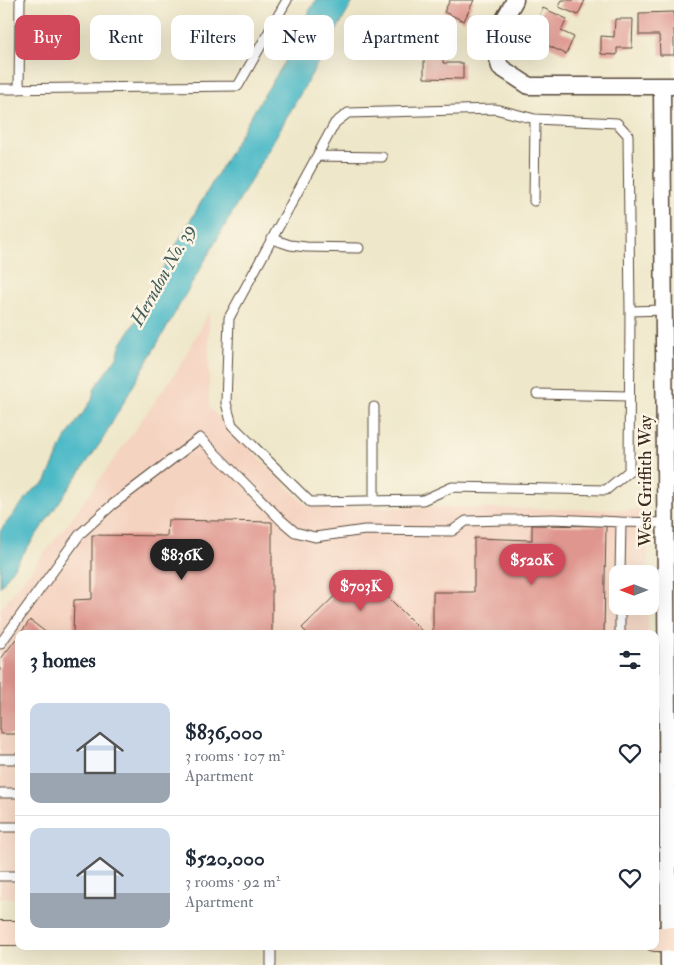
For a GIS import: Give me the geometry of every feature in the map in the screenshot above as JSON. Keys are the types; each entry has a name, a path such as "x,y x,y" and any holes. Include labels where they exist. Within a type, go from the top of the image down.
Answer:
{"main road":[{"path":"0,933 15,933"}],"street":[{"path":"515,0 493,39 500,66 529,86 668,86"},
{"name":"West Griffith Way","path":"668,86 664,310 668,517 661,678 666,939 669,965"}],"lane":[{"path":"19,89 20,0"},
{"path":"0,89 238,86 287,0"},
{"path":"496,109 535,119 617,123 628,135 629,471 606,490 452,487 423,500 310,502 232,425 226,403 229,318 335,123 348,113 496,109"},
{"path":"534,201 535,119"},
{"path":"317,156 382,157"},
{"path":"272,239 306,247 359,248"},
{"path":"630,311 664,310"},
{"path":"537,394 630,396"},
{"path":"374,407 374,501"},
{"path":"0,644 80,534 112,505 200,438 288,526 295,532 315,537 365,530 452,531 466,521 553,519 621,522 668,517"},
{"path":"620,565 621,522"},
{"path":"620,615 620,630"},
{"path":"0,759 15,759"},
{"path":"0,793 15,793"},
{"path":"0,827 15,826"},
{"path":"0,876 15,876"},
{"path":"271,950 271,965"}],"shaded area":[{"path":"209,312 209,407 307,506 647,510 648,565 609,565 609,615 648,615 648,630 15,630 15,898 0,898 0,609 72,518 178,369"}],"water":[{"path":"316,0 354,0 334,35 334,15 308,15"},
{"name":"Herndon No. 39","path":"286,60 320,60 101,442 0,587 0,531 32,491 45,483 65,439 92,400 95,387 117,357 121,344 140,315 140,309 149,292 251,116"}],"building":[{"path":"450,0 474,0 464,21 457,18 457,15 444,12"},
{"path":"562,0 585,0 578,15 559,7"},
{"path":"543,8 567,19 561,31 574,37 566,54 549,46 549,15 540,15"},
{"path":"674,12 674,55 660,55 659,35 639,35 639,13"},
{"path":"615,19 633,19 632,48 617,48 617,55 601,54 601,36 614,37"},
{"path":"424,60 443,60 443,63 463,63 463,79 424,78"},
{"path":"168,520 272,522 272,630 73,630 74,600 92,599 92,535 167,536"},
{"path":"532,525 606,526 604,630 433,630 433,592 474,592 474,538 532,540"},
{"path":"361,570 421,630 304,630 302,628"},
{"path":"30,620 43,630 23,630"},
{"path":"15,640 15,734 0,734 0,660"}]}
